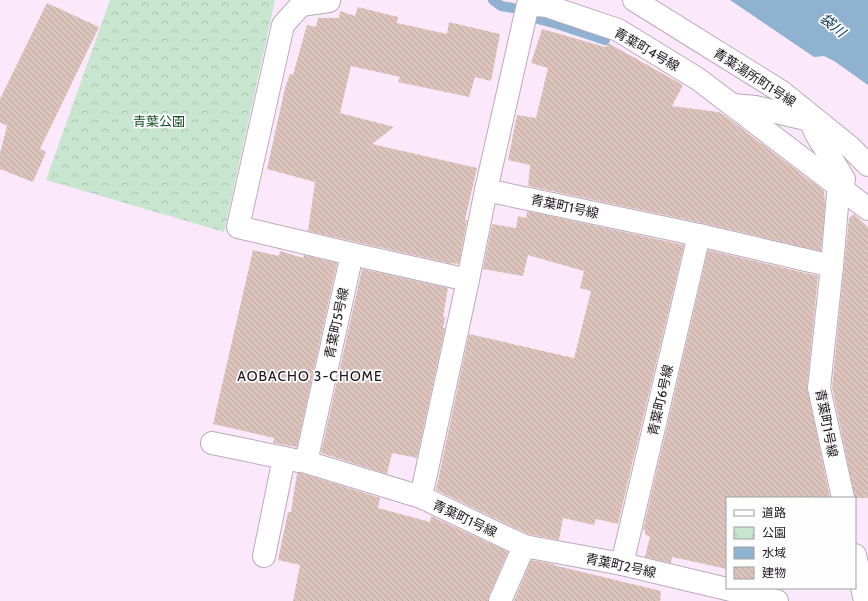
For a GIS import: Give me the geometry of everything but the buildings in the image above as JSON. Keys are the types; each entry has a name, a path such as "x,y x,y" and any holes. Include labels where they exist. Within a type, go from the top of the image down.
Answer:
{"street":[{"name":"青葉湯所町1号線","path":"634,0 782,92 809,116 850,147 868,165"},
{"path":"329,1 301,5 283,25 238,227 468,280"},
{"name":"青葉町4号線","path":"486,190 528,4 547,6 618,30 698,79 868,209"},
{"path":"732,105 809,116 816,134 844,179 842,189 838,194 832,266"},
{"name":"青葉町1号線","path":"524,546 421,497 486,190 699,235 832,266 819,388 843,497"},
{"name":"青葉町6号線","path":"622,564 699,235"},
{"name":"青葉町5号線","path":"306,462 352,254"},
{"path":"212,443 306,462 421,497"},
{"path":"264,556 284,458"},
{"path":"500,601 524,546"},
{"name":"青葉町2号線","path":"524,546 622,564 726,589"},
{"path":"856,560 865,601"},
{"name":"青葉町2号線","path":"727,589 777,601"}],"green space":[{"name":"青葉公園","path":"110,0 275,0 224,232 46,180"}],"water":[{"name":"袋川","path":"730,0 868,0 868,85 834,61 824,56 814,57"}],"waterway":[{"path":"493,0 501,6 513,8"},
{"path":"534,18 605,40"}],"district":[{"name":"AOBACHO 3-CHOME","path":"310,376"}]}
